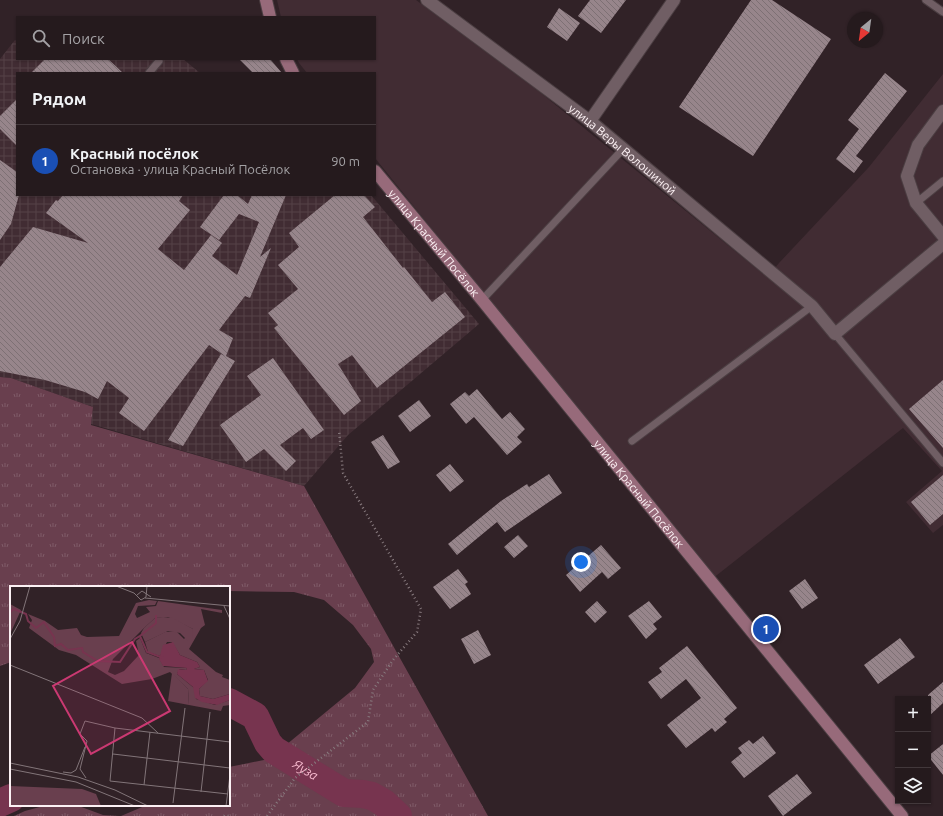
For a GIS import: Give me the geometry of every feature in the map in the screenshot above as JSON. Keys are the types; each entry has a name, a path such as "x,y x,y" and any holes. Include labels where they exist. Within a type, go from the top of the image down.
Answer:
{"street":[{"path":"266,0 270,16"},
{"name":"улица Веры Волошиной","path":"427,0 624,148 812,306 835,334"},
{"path":"590,121 674,0"},
{"path":"286,60 292,72"},
{"path":"942,113 918,145 907,176 916,203 943,236"},
{"name":"улица Красный Посёлок","path":"376,172 482,300 902,816"},
{"path":"835,334 943,244"}],"lane":[{"path":"926,0 943,12"},
{"path":"150,72 159,61"},
{"path":"482,300 624,148"},
{"path":"916,203 943,181"},
{"path":"632,441 812,306"},
{"path":"835,334 943,463"}],"path":[{"path":"267,816 294,778 368,722 373,690 393,660 417,632 421,609 343,473 339,430"},
{"path":"224,816 229,816"}],"shaded area":[{"path":"277,0 416,0 541,93 767,277 869,167 943,74 943,525 933,533 906,502 942,471 903,428 712,579 376,159 376,72 306,72 299,63 298,60 376,60 376,16 281,16"},
{"path":"15,40 16,60 184,60 199,72 16,72 16,196 372,196 479,324 348,435 304,486 91,424 93,407 11,378 0,377 0,59"}],"green space":[{"path":"0,377 11,378 93,407 91,425 304,486 488,816 121,816 145,806 230,806 230,767 269,759 355,688 374,662 371,649 353,625 324,600 294,592 230,591 230,586 10,586 10,662 0,666"},
{"path":"43,806 79,806 103,815 119,816 14,816"}],"building":[{"path":"590,0 626,0 601,33 578,16"},
{"path":"751,0 772,0 831,39 753,156 679,107"},
{"path":"559,8 580,23 567,41 547,27"},
{"path":"44,60 109,60 122,72 32,72"},
{"path":"240,60 271,60 281,72 252,72"},
{"path":"885,73 907,91 856,156 863,161 854,173 836,159 859,129 848,120"},
{"path":"16,100 16,145 0,129 0,116"},
{"path":"0,160 16,171 16,196 19,196 11,224 0,240"},
{"path":"62,196 182,196 179,201 190,210 158,249 184,270 211,235 222,243 212,256 237,275 259,222 239,214 219,240 200,227 223,196 238,196 248,204 252,196 286,196 260,257 271,248 250,298 245,296 219,330 233,338 226,356 235,361 183,446 168,440 221,354 225,356 209,345 144,431 119,413 129,398 107,381 98,399 85,392 45,380 0,371 0,267 33,227 88,243 46,213 56,200 58,201"},
{"path":"334,196 365,196 375,207 363,217 403,268 404,267 432,302 445,292 465,317 377,388 352,355 338,364 361,401 344,415 274,328 278,325 268,313 298,289 278,265 299,247 289,233"},
{"path":"273,358 324,430 311,439 303,428 280,445 296,461 286,471 264,449 246,462 220,425 261,395 247,376"},
{"path":"943,380 943,448 909,409"},
{"path":"477,389 502,419 510,412 525,429 517,437 522,442 507,455 474,417 466,424 450,404 465,392 469,396"},
{"path":"419,400 431,416 410,432 398,416"},
{"path":"383,435 400,462 388,469 371,442"},
{"path":"450,464 464,481 450,492 436,475"},
{"path":"549,474 562,493 505,532 497,522 457,555 448,544 501,501 527,484 529,487"},
{"path":"943,475 943,514 930,525 911,502"},
{"path":"518,535 528,546 514,558 504,547"},
{"path":"601,545 621,568 608,579 602,572 580,592 566,575"},
{"path":"458,569 468,582 465,584 471,594 450,609 433,587"},
{"path":"805,579 818,598 802,609 789,591"},
{"path":"597,601 607,612 595,623 585,612"},
{"path":"649,601 662,617 653,624 657,629 646,639 628,616"},
{"path":"478,630 491,655 474,664 461,639"},
{"path":"900,638 915,657 878,684 864,665"},
{"path":"687,646 737,708 724,719 727,722 715,732 712,728 686,748 667,725 701,698 686,679 661,699 648,682 662,672 659,668"},
{"path":"943,682 943,703 931,714 931,696 928,695"},
{"path":"763,736 776,753 744,778 731,762 742,753 738,748 749,740 753,744"},
{"path":"943,744 943,775 931,760 931,754"},
{"path":"797,774 812,793 783,816 768,796"}],"waterway":[{"name":"Яуза","path":"230,703 255,716 268,743 274,750 344,793 372,796 384,803 398,816"},
{"name":"Яуза","path":"0,803 10,798"}],"place":[{"name":"Красный посёлок","path":"766,629"}]}
